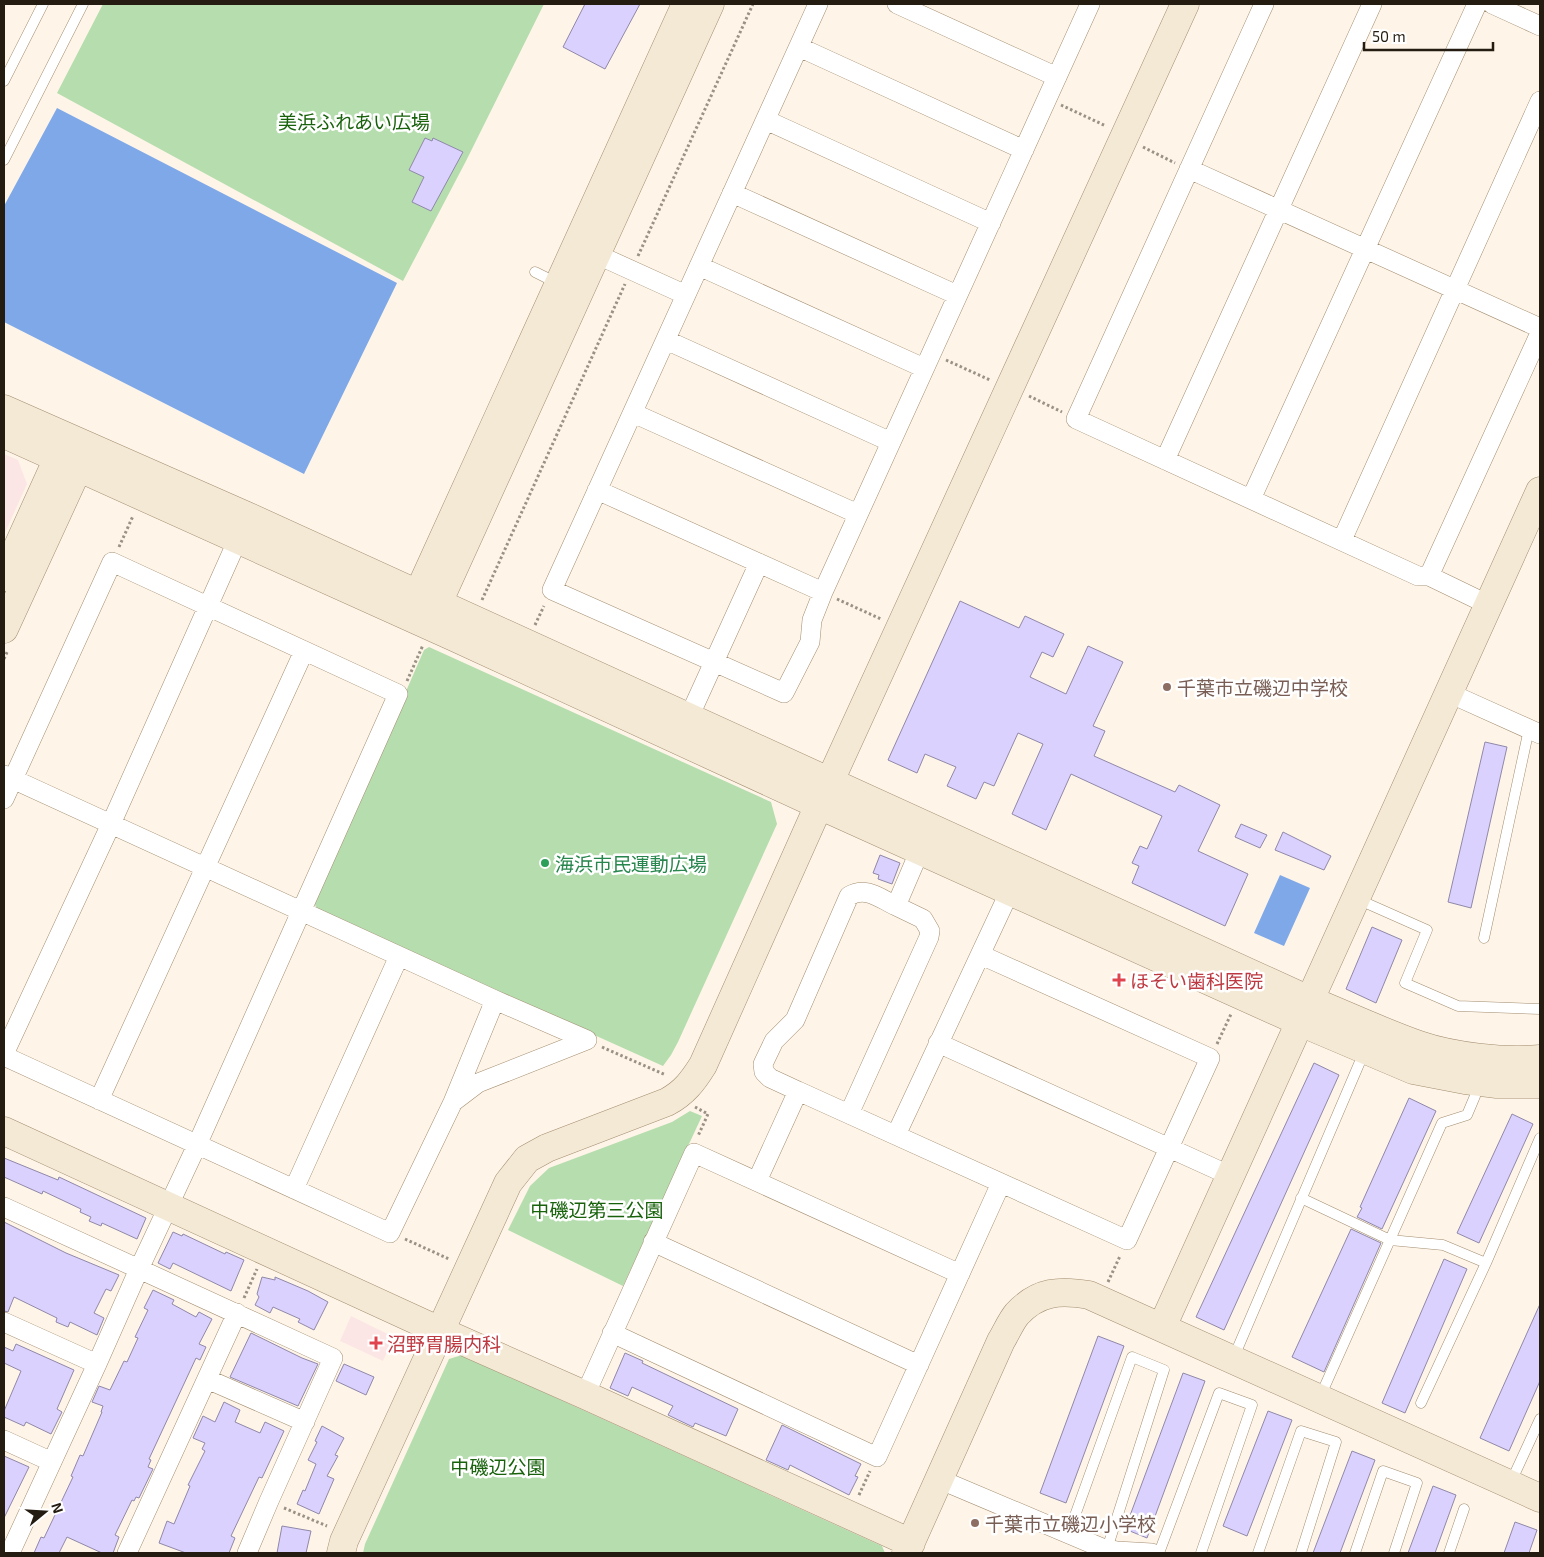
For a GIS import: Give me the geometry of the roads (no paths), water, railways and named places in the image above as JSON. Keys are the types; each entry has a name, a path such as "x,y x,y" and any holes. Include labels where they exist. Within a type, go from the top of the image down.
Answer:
{"street":[{"path":"425,615 587,250 686,4"},
{"path":"425,615 560,285 587,250 710,4"},
{"path":"818,4 552,590 784,693 810,642 812,620 822,592 1090,4"},
{"path":"897,4 1057,77"},
{"path":"341,1553 344,1541 508,1183 526,1160 547,1148 679,1096 690,1085 703,1065 824,794 1185,4"},
{"path":"1264,4 1076,419 1418,576 1430,576 1489,605"},
{"path":"1165,460 1372,4"},
{"path":"1252,499 1477,4"},
{"path":"1492,4 1540,26"},
{"path":"799,47 1024,150"},
{"path":"1342,540 1540,101"},
{"path":"766,120 991,223"},
{"path":"1189,169 1540,328"},
{"path":"732,193 957,296"},
{"path":"587,250 686,295"},
{"path":"699,266 928,361"},
{"path":"1430,576 1540,333"},
{"path":"666,340 891,442"},
{"path":"4,410 71,456 238,539 425,615 684,728 824,794 1305,1011 1420,1046 1468,1056 1527,1060 1540,1059"},
{"path":"632,413 858,514"},
{"path":"4,434 247,516 425,615"},
{"path":"4,577 71,456"},
{"path":"6,639 71,456"},
{"path":"597,490 822,592"},
{"path":"1162,1327 1540,492"},
{"path":"238,539 4,1055 390,1233 453,1102 495,1000"},
{"path":"4,799 8,777 112,562 398,694 197,1145 10,1553"},
{"path":"684,728 759,563"},
{"path":"99,1100 304,651"},
{"path":"1449,692 1534,731"},
{"path":"8,777 495,1000 587,1040 478,1083 453,1102"},
{"path":"824,794 920,850 1015,879"},
{"path":"896,906 920,850"},
{"path":"896,1135 1015,879"},
{"path":"849,1114 930,931 923,919 866,892 858,891 849,896 845,902 795,1020 774,1041 763,1064 764,1072 770,1078 798,1091 1127,1240 1210,1058 981,955"},
{"path":"294,1189 399,956"},
{"path":"1305,1011 1365,1050 1413,1070 1497,1084 1540,1084"},
{"path":"938,1043 1230,1176"},
{"path":"757,1181 798,1091"},
{"path":"4,1131 440,1331 585,1395 909,1548 1016,1315 1033,1300 1051,1293 1069,1291 1089,1295 1162,1327 1540,1498"},
{"path":"585,1395 694,1153 960,1274"},
{"path":"612,1333 877,1456 1001,1183"},
{"path":"4,1207 333,1358 268,1501 247,1553"},
{"path":"653,1242 919,1365"},
{"path":"127,1553 237,1313"},
{"path":"4,1322 97,1364"},
{"path":"207,1379 305,1422"},
{"path":"4,1440 52,1462"},
{"path":"941,1480 1068,1535 1107,1549 1117,1552 1152,1553"}],"lane":[{"path":"4,82 43,4"},
{"path":"4,160 83,4"},
{"path":"535,272 560,285"},
{"path":"1484,938 1534,731"},
{"path":"1356,898 1427,930 1405,984 1458,1006 1540,1008"},
{"path":"1233,1359 1365,1050"},
{"path":"1320,1398 1442,1123 1467,1115 1476,1096 1476,1081"},
{"path":"1421,1403 1486,1263 1540,1138"},
{"path":"1301,1198 1390,1240 1443,1245 1486,1263"},
{"path":"1068,1535 1132,1357 1164,1370 1107,1549"},
{"path":"1159,1553 1219,1393 1252,1405 1201,1553"},
{"path":"1510,1485 1540,1420"},
{"path":"1258,1553 1302,1431 1336,1442 1301,1553"},
{"path":"1355,1553 1383,1471 1417,1482 1394,1553"},
{"path":"1449,1553 1464,1509"}],"water":[{"path":"57,108 397,283 304,474 4,322 4,206"},
{"path":"1280,875 1310,888 1284,946 1254,933"}],"place":[{"name":"千葉市立磯辺中学校","path":"1167,687"},
{"name":"海浜市民運動広場","path":"545,863"},
{"name":"ほそい歯科医院","path":"1119,980"},
{"name":"沼野胃腸内科","path":"376,1343"},
{"name":"千葉市立磯辺小学校","path":"975,1523"}],"park label":[{"name":"美浜ふれあい広場","path":"354,121"},
{"name":"中磯辺第三公園","path":"597,1209"},
{"name":"中磯辺公園","path":"498,1466"}]}
